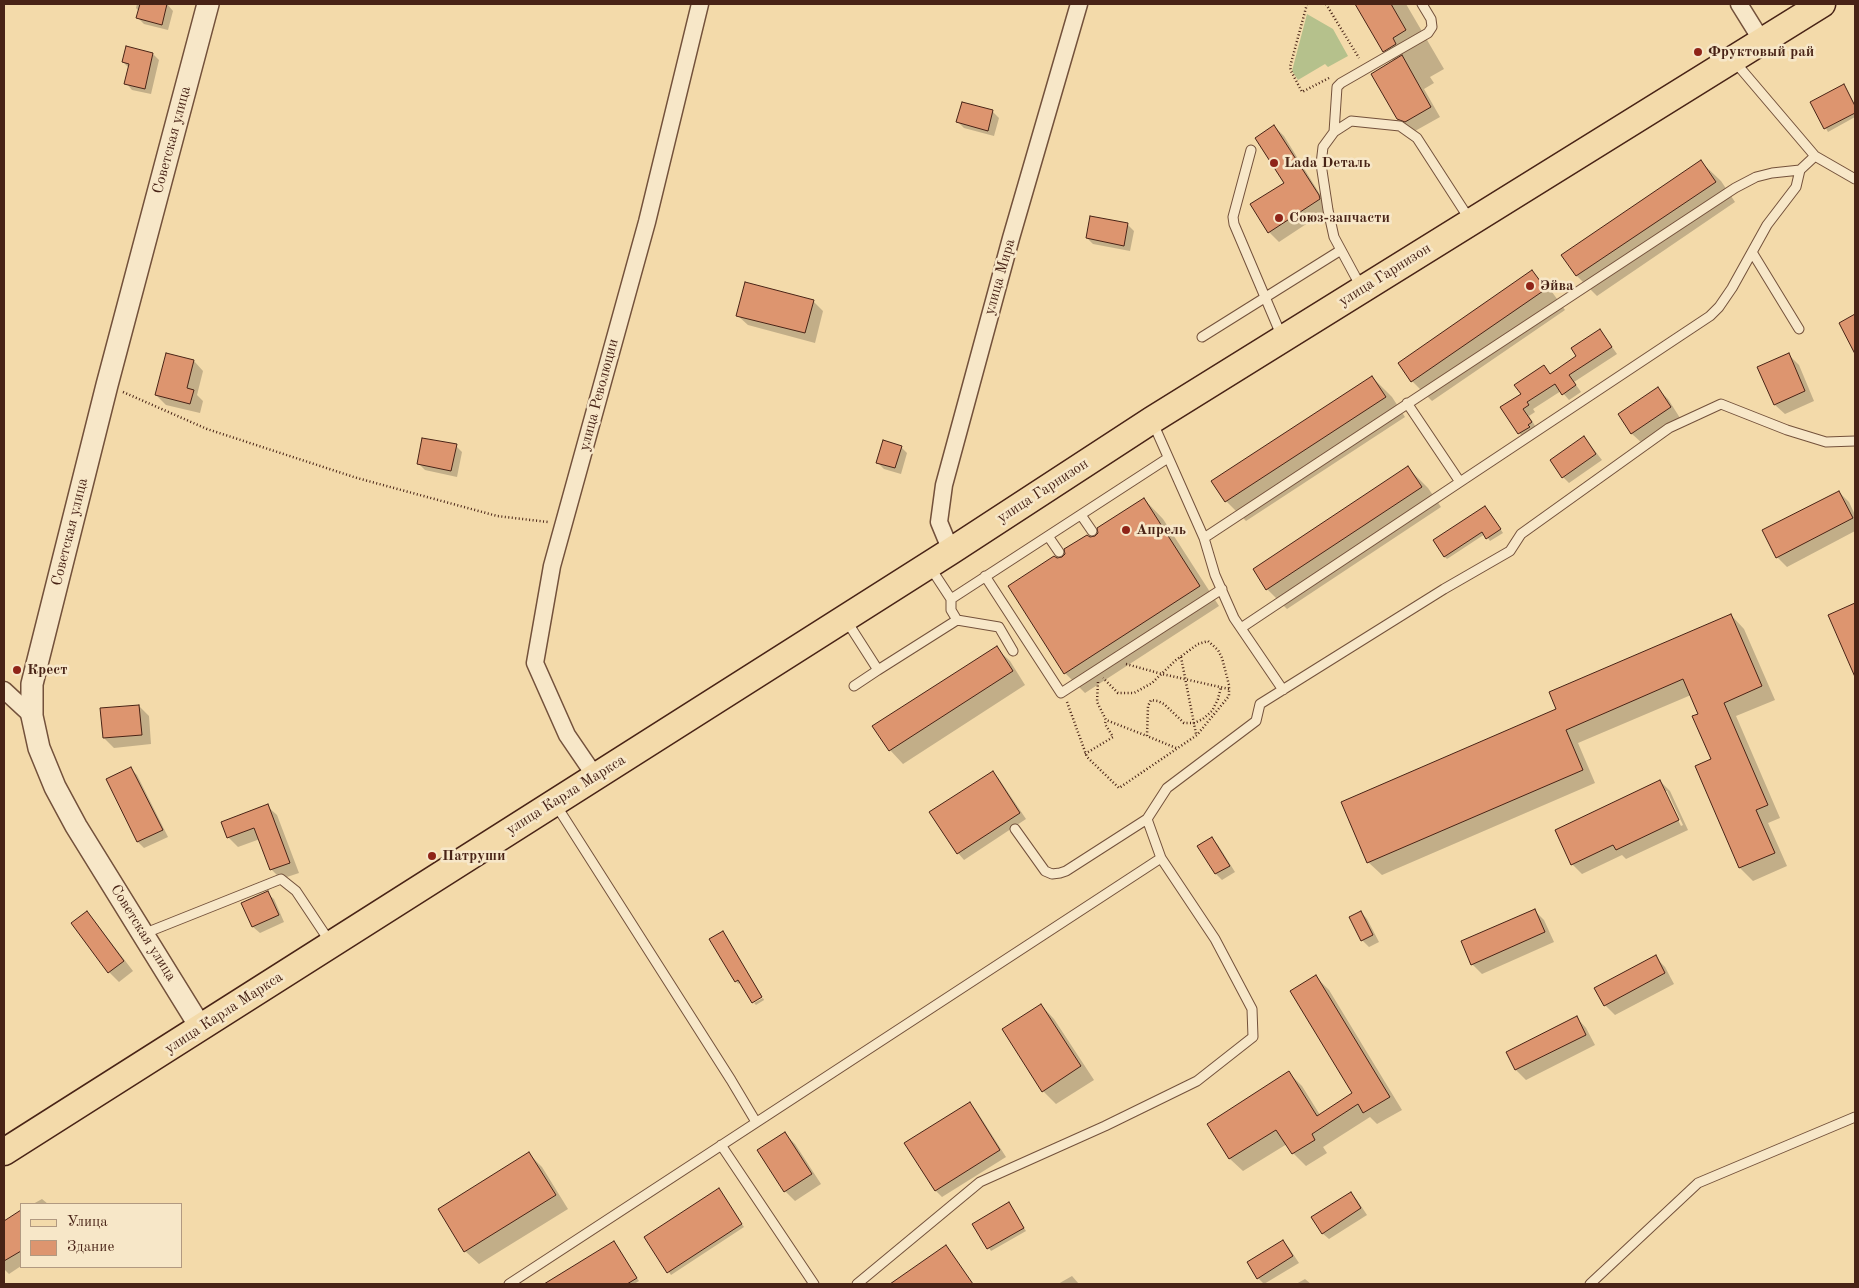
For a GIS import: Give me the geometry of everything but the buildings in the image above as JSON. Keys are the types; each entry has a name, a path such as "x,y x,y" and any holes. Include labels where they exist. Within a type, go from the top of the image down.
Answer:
{"main road":[{"name":"улица Гарнизон","path":"951,551 1152,420 1822,4"},
{"name":"улица Карла Маркса","path":"4,1152 951,551"}],"street":[{"name":"Советская улица","path":"201,1028 76,826 55,787 39,748 32,716 32,684 107,385 208,4"},
{"name":"улица Революции","path":"594,776 567,735 535,662 552,566 647,222 700,4"},
{"name":"улица Мира","path":"951,551 939,522 944,484 1011,238 1079,4"},
{"path":"1739,4 1762,41"},
{"path":"4,690 32,716"}],"lane":[{"path":"1334,132 1337,87 1428,32 1432,27 1431,19 1422,4"},
{"path":"1733,59 1816,156 1855,179"},
{"path":"1363,289 1334,237 1321,164 1323,148 1334,132 1351,121 1400,126 1417,138 1471,221"},
{"path":"1251,150 1233,217 1236,229 1283,339"},
{"path":"1241,628 1710,316 1719,307 1732,288 1767,226 1796,187 1800,170 1816,156"},
{"path":"1204,538 1735,188 1772,172 1800,170"},
{"path":"1202,337 1341,250"},
{"path":"1752,252 1800,329"},
{"path":"1407,403 1460,482"},
{"path":"1015,829 1045,871 1052,874 1066,871 1148,819 1167,788 1256,721 1260,704 1444,589 1510,551 1521,534 1668,428 1721,404 1787,430 1826,442 1855,441"},
{"path":"1152,420 1204,538 1215,576 1234,618 1283,690"},
{"path":"950,599 1168,458"},
{"path":"1081,514 1092,531"},
{"path":"1048,536 1059,552"},
{"path":"929,565 950,599 951,610 957,620"},
{"path":"985,576 1060,693 1222,589"},
{"path":"845,618 878,670"},
{"path":"854,686 957,620 999,627 1013,651"},
{"path":"553,802 756,1122"},
{"path":"857,1284 980,1182 1105,1126 1197,1081 1253,1037 1252,1009 1215,939 1161,858 1148,819"},
{"path":"509,1284 1161,858"},
{"path":"143,934 281,879 296,891 331,944"},
{"path":"1590,1284 1698,1183 1855,1117"},
{"path":"721,1145 814,1284"}],"path":[{"path":"1307,4 1290,67 1291,71 1302,92 1336,74"},
{"path":"1326,4 1360,60"},
{"path":"107,385 207,428 357,478 497,516 564,524"},
{"path":"1064,691 1085,754 1086,757 1119,788 1196,735 1229,696 1222,658 1218,650 1208,641 1198,644 1152,684 1134,693 1118,693 1098,673 1097,702 1106,720 1105,724 1113,737 1085,754"},
{"path":"1181,657 1196,735"},
{"path":"1112,660 1186,680 1229,689"},
{"path":"1147,736 1148,706 1151,700 1164,704 1184,723 1194,723 1203,719 1212,711 1221,687"},
{"path":"1106,720 1176,748"}],"green space":[{"path":"1307,14 1333,29 1348,56 1328,67 1325,64 1298,80 1292,71"}],"place":[{"name":"Фруктовый рай","path":"1698,52"},
{"name":"Lada Dеталь","path":"1274,163"},
{"name":"Союз-запчасти","path":"1279,218"},
{"name":"Эйва","path":"1530,286"},
{"name":"Апрель","path":"1126,530"},
{"name":"Крест","path":"17,670"},
{"name":"Патруши","path":"432,856"}]}
